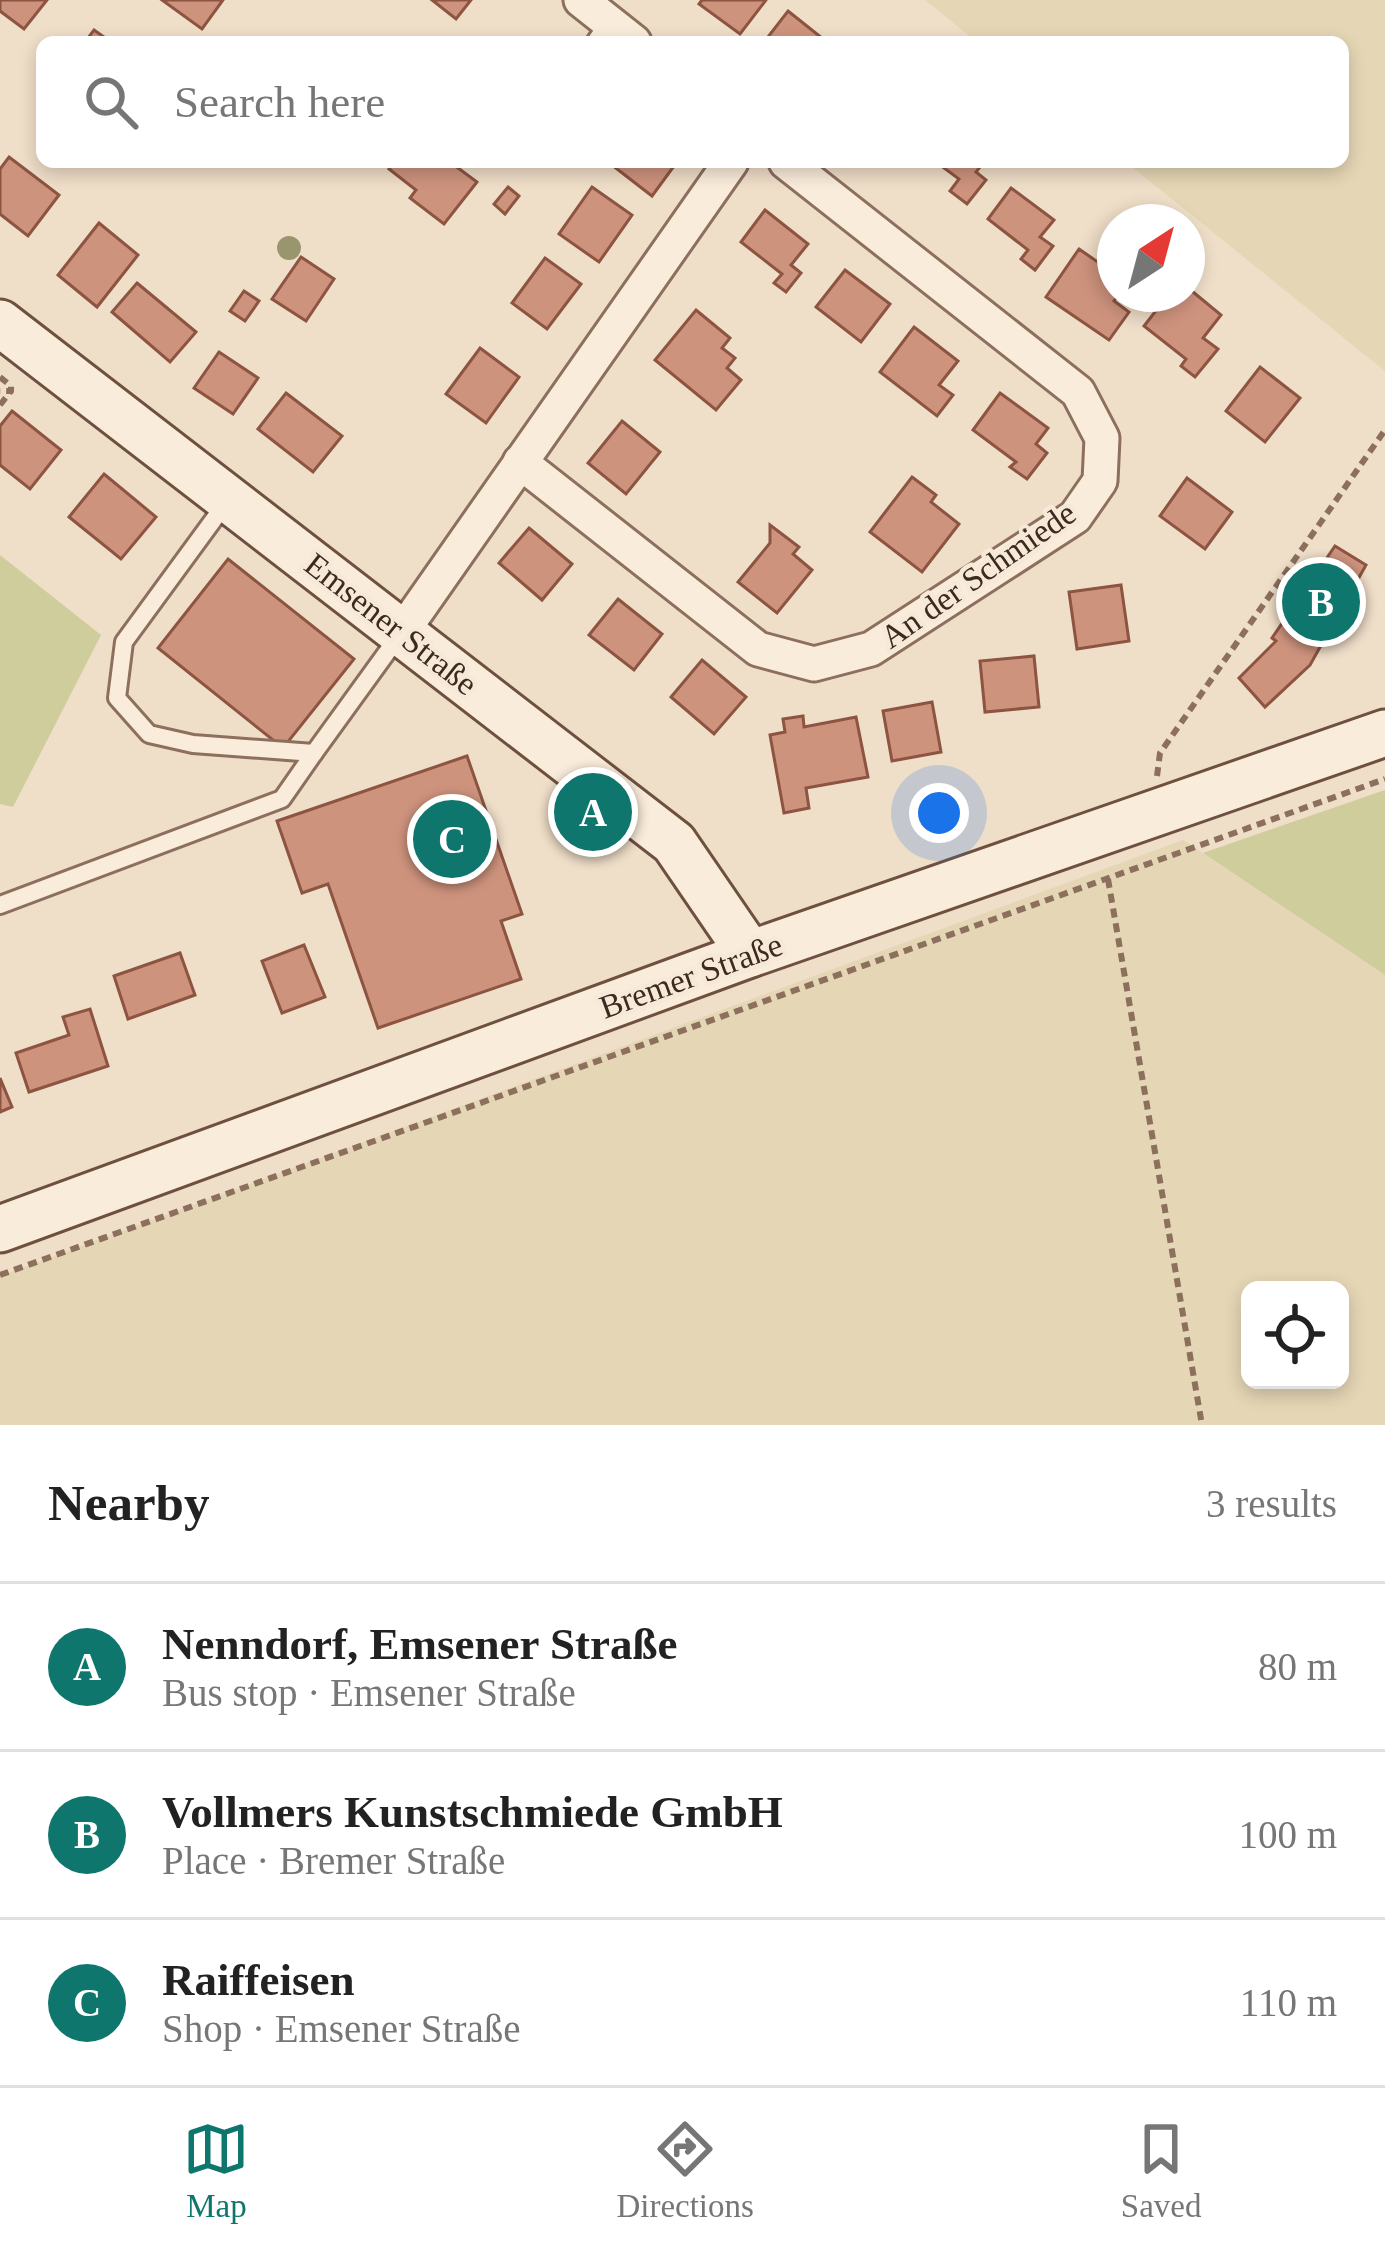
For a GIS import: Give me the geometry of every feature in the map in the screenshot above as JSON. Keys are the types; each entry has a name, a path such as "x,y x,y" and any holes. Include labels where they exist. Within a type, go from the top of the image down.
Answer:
{"main road":[{"name":"Emsener Straße","path":"0,323 674,843 750,954"},
{"name":"Bremer Straße","path":"0,1229 750,954 1104,856 1153,815 1385,733"}],"street":[{"path":"581,0 613,35"},
{"path":"402,632 727,168"},
{"name":"An der Schmiede","path":"520,462 758,649 814,664 871,649 1075,517 1100,481 1102,438 1078,392 795,168"}],"lane":[{"path":"229,499 124,642 117,698 148,734 193,744 314,753"},
{"path":"0,905 282,799 402,632"}],"path":[{"path":"0,377 11,391"},
{"path":"0,391 11,391"},
{"path":"0,405 11,391"},
{"path":"1153,815 1160,753 1385,430"},
{"path":"0,1275 1104,856 1385,779"},
{"path":"1104,856 1202,1425"}],"shaded area":[{"path":"925,0 1385,0 1385,371 1205,226 1205,204 1178,204 1133,168 1349,168 1349,36 970,36"},
{"path":"0,555 101,635 13,807 0,804"},
{"path":"1385,790 1385,975 1203,853"},
{"path":"1183,840 1385,975 1385,1425 0,1425 0,1276"}],"building":[{"path":"0,0 47,0 24,29 0,11"},
{"path":"162,0 223,0 202,29"},
{"path":"432,0 471,0 456,19"},
{"path":"702,0 766,0 740,34 699,4"},
{"path":"788,11 819,36 769,36"},
{"path":"9,157 59,195 28,236 0,214 0,169"},
{"path":"458,168 477,182 444,224 410,198 416,190 389,169"},
{"path":"616,168 673,168 652,196"},
{"path":"944,168 979,168 976,172 986,180 967,204 950,191 959,179"},
{"path":"508,187 519,196 505,214 494,204"},
{"path":"592,187 632,215 599,262 559,234"},
{"path":"1011,188 1054,220 1040,237 1053,246 1035,270 1021,259 1028,250 988,219"},
{"path":"765,210 808,244 791,265 801,273 786,292 774,283 782,274 741,242"},
{"path":"99,223 138,255 97,307 58,275"},
{"path":"1079,249 1097,262 1097,312 1129,312 1109,340 1046,297"},
{"path":"301,257 334,279 306,321 272,299"},
{"path":"545,258 581,284 547,329 512,303"},
{"path":"845,270 890,304 861,342 816,307"},
{"path":"137,283 196,332 170,362 112,312"},
{"path":"244,291 259,301 245,321 230,311"},
{"path":"1205,302 1221,315 1203,338 1218,349 1195,377 1181,366 1186,359 1144,326 1155,312 1205,312"},
{"path":"696,310 730,338 722,348 735,358 727,368 741,380 716,410 655,360"},
{"path":"914,327 958,361 939,385 953,395 937,416 880,372"},
{"path":"480,348 519,377 486,423 446,394"},
{"path":"219,352 258,378 233,414 194,388"},
{"path":"1260,367 1300,398 1265,442 1226,411"},
{"path":"286,393 342,436 313,472 258,429"},
{"path":"1000,393 1048,428 1036,444 1047,453 1027,479 1010,467 1016,462 973,430"},
{"path":"12,411 61,450 30,489 0,465 0,426"},
{"path":"622,421 660,452 626,494 588,463"},
{"path":"104,474 156,517 121,559 69,517"},
{"path":"912,477 936,495 931,502 959,524 922,572 870,532"},
{"path":"1187,478 1232,512 1205,549 1160,516"},
{"path":"770,525 799,547 793,554 812,570 777,613 738,582 770,543"},
{"path":"529,528 572,564 542,600 499,563"},
{"path":"1335,546 1366,565 1310,665 1265,707 1239,678 1276,641 1272,638"},
{"path":"228,559 354,659 283,748 158,648"},
{"path":"1121,585 1129,641 1077,649 1069,592"},
{"path":"618,599 662,634 634,670 589,635"},
{"path":"1034,656 1039,707 985,712 980,661"},
{"path":"702,660 746,697 714,734 671,697"},
{"path":"932,702 941,752 892,761 883,711"},
{"path":"803,716 804,727 856,717 868,777 806,788 809,808 784,813 770,735 785,732 783,719"},
{"path":"467,756 522,914 501,921 521,979 378,1028 328,884 302,893 277,821"},
{"path":"304,945 325,997 282,1013 262,961"},
{"path":"180,953 195,995 128,1019 114,976"},
{"path":"90,1009 108,1066 29,1092 16,1053 69,1035 63,1017"},
{"path":"0,1078 12,1107 0,1112"}],"place":[{"name":"Vollmers Kunstschmiede GmbH","path":"1321,602"},
{"name":"Nenndorf, Emsener Straße","path":"593,812"},
{"name":"Raiffeisen","path":"452,839"}]}
